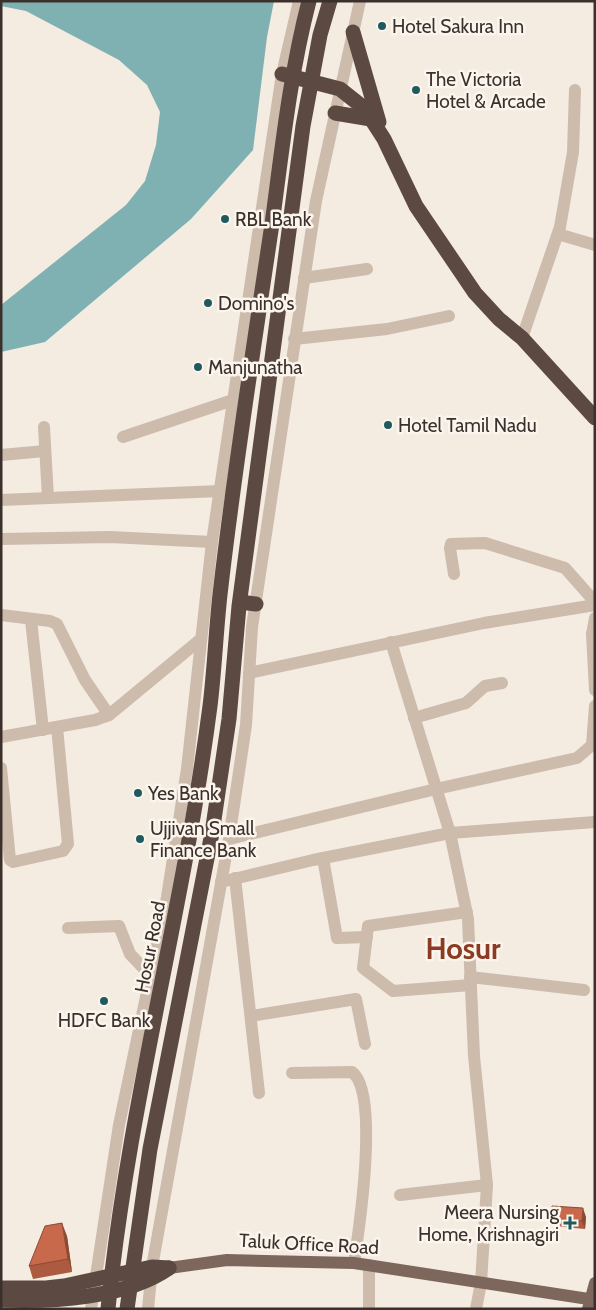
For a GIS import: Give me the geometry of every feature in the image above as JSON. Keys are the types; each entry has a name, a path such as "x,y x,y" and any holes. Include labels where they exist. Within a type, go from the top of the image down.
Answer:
{"highway":[{"name":"Hosur Road","path":"108,1309 115,1239 126,1173 195,812 211,702 216,588 286,122 302,27 309,1"},
{"name":"Hosur Road","path":"127,1309 140,1216 168,1056 212,833 303,126 320,35 330,1"},
{"path":"352,32 384,139"},
{"path":"282,74 340,89 364,108 384,139 416,206 475,294 499,319 522,338 595,418"},
{"path":"335,113 371,119"},
{"path":"240,604 256,604"},
{"name":"Taluk Office Road","path":"93,1294 169,1268"},
{"path":"1,1288 46,1288 93,1294"},
{"path":"1,1300 67,1304 93,1294"}],"main road":[{"name":"Taluk Office Road","path":"169,1268 227,1260 354,1263 591,1303"},
{"path":"591,1303 595,1283"}],"street":[{"path":"93,1294 119,1125 167,896 187,769 201,639 216,588 212,542 282,74 299,1"},
{"path":"148,1309 152,1273 229,839 246,725 256,604 294,338 326,150 360,1"},
{"path":"522,338 558,234 573,152 575,90"},
{"path":"558,234 595,245"},
{"path":"304,278 368,269"},
{"path":"294,338 386,329 449,316"},
{"path":"123,437 233,400"},
{"path":"44,427 48,498"},
{"path":"1,455 45,451"},
{"path":"1,500 220,491"},
{"path":"1,539 110,537 212,542"},
{"path":"454,574 451,544 485,543 564,568 595,603"},
{"path":"250,673 484,623 595,603"},
{"path":"1,616 50,621 57,624 85,680 109,715"},
{"path":"595,618 595,690"},
{"path":"31,620 44,730"},
{"path":"1,737 95,720 109,715 201,639"},
{"path":"391,642 450,834 467,912 474,1056 487,1185 481,1283 476,1309"},
{"path":"414,718 466,703 485,686 502,683"},
{"path":"229,839 436,789 576,758 592,745 595,706"},
{"path":"1,768 10,860 13,862 63,851 68,844 57,727"},
{"path":"221,882 323,858 450,834 595,822"},
{"path":"323,858 337,938 367,937"},
{"path":"235,878 259,1093"},
{"path":"467,912 368,926 364,968 393,991 471,981 584,990"},
{"path":"68,928 119,926 130,954 150,975"},
{"path":"251,1016 356,1000 365,1044"},
{"path":"292,1073 352,1072 361,1081 367,1131 364,1197 354,1263"},
{"path":"400,1195 487,1185"},
{"path":"369,1265 370,1309"}],"water":[{"path":"1,1 274,1 267,37 253,150 191,219 45,342 1,352 1,305 126,205 145,181 156,145 160,112 147,85 119,60 26,11 1,6"}],"building":[{"path":"552,1206 583,1208 582,1221 551,1218"},
{"path":"62,1223 68,1259 29,1266 45,1226"}],"place":[{"name":"Hotel Sakura Inn","path":"382,26"},
{"name":"The Victoria Hotel & Arcade","path":"416,90"},
{"name":"RBL Bank","path":"225,219"},
{"name":"Domino's","path":"208,303"},
{"name":"Manjunatha","path":"198,367"},
{"name":"Hotel Tamil Nadu","path":"388,425"},
{"name":"Yes Bank","path":"138,793"},
{"name":"Ujjivan Small Finance Bank","path":"140,839"},
{"name":"HDFC Bank","path":"104,1001"},
{"name":"Meera Nursing Home, Krishnagiri","path":"570,1223"}],"district":[{"name":"Hosur","path":"463,948"}]}
